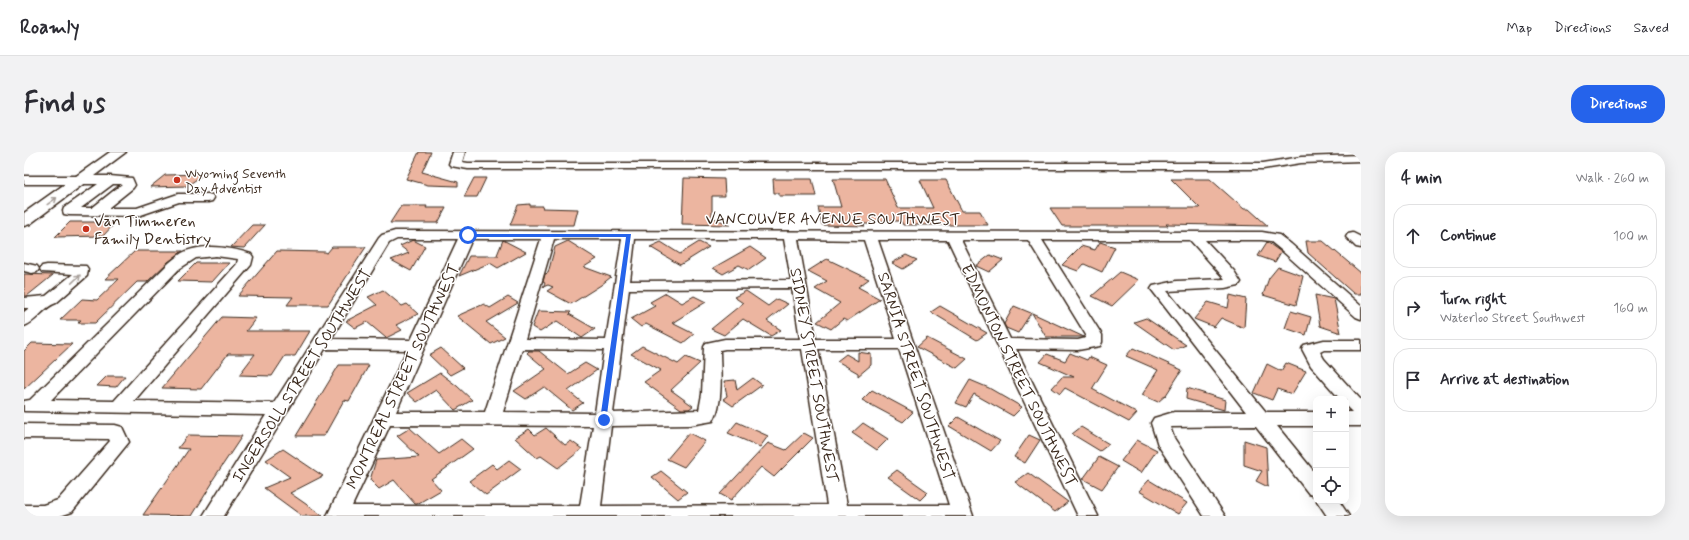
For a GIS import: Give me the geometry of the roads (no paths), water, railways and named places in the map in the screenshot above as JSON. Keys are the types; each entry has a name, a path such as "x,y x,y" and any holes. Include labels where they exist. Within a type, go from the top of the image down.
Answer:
{"main road":[{"path":"24,205 100,152"},
{"path":"24,221 119,152"}],"street":[{"path":"459,152 455,164 468,166 1263,166 1301,160 1361,158"},
{"path":"596,166 600,152"},
{"path":"739,152 740,166"},
{"path":"878,152 884,166"},
{"path":"1291,152 1301,160"},
{"path":"1161,156 1171,166"},
{"path":"24,180 110,180 128,182 130,185 95,212"},
{"path":"110,180 69,211 138,212 178,198 208,198"},
{"name":"MONTREAL STREET SOUTHWEST","path":"337,516 468,235"},
{"path":"492,419 549,235"},
{"path":"589,515 604,420 629,235"},
{"name":"SIDNEY STREET SOUTHWEST","path":"790,235 839,515"},
{"name":"EDMONTON STREET SOUTHWEST","path":"952,235 1088,516"},
{"path":"1006,344 1078,345 1094,342 1094,334 1032,235"},
{"path":"1193,235 1229,274 1234,282 1222,284 1172,284 1158,289 1313,484"},
{"name":"VANCOUVER AVENUE SOUTHWEST","path":"391,236 1262,236 1274,238 1286,247 1361,314"},
{"name":"INGERSOLL STREET SOUTHWEST","path":"213,516 384,242 391,236"},
{"name":"SARNIA STREET SOUTHWEST","path":"870,236 907,344 962,515"},
{"path":"29,406 174,266 187,256 201,253 225,253 240,254 246,257 244,265 119,407"},
{"path":"24,303 51,300 80,276 81,269 47,269"},
{"path":"623,285 798,284"},
{"path":"24,321 44,301"},
{"path":"320,344 416,345"},
{"path":"516,344 614,345"},
{"path":"384,418 604,420 690,418 707,416 711,394 712,347 725,344 907,344"},
{"path":"1361,345 1324,345 1310,349 1317,362 1361,411"},
{"path":"29,406 279,409"},
{"path":"1215,516 1166,440 1160,423 1174,419 1313,419"},
{"path":"1349,419 1361,419"},
{"path":"24,431 115,432 120,442 65,506 43,513 24,513"},
{"path":"1329,504 1338,516"},
{"path":"337,516 962,515"}],"place":[{"name":"Wyoming Seventh Day Adventist","path":"177,180"},
{"name":"Van Timmeren Family Dentistry","path":"86,229"}]}
